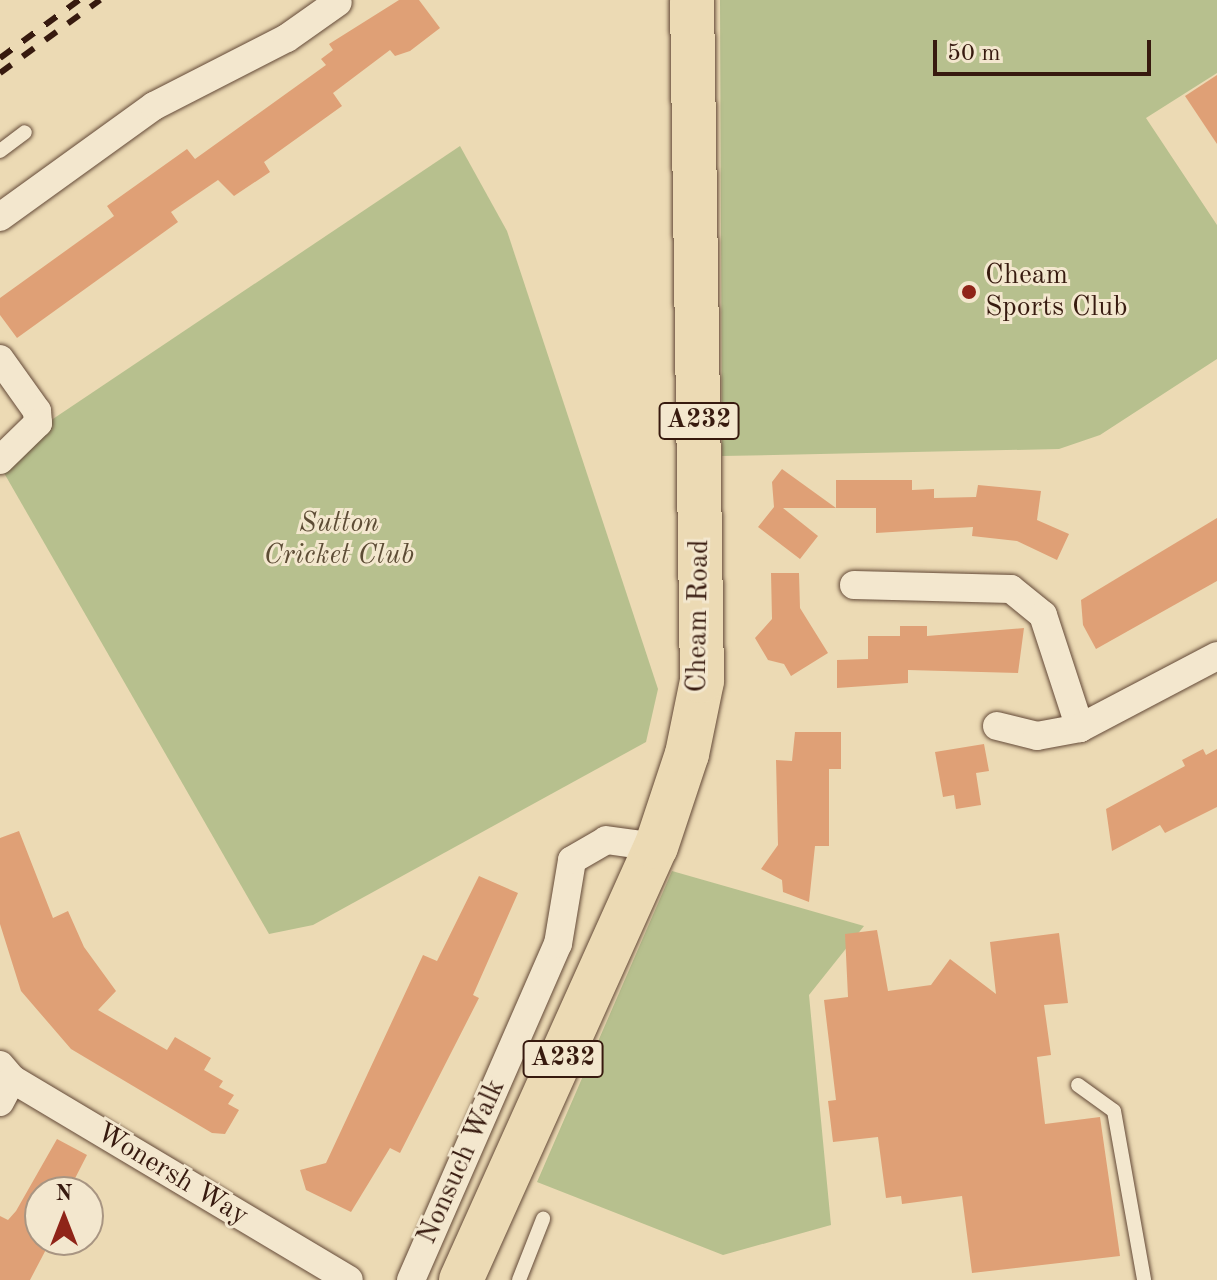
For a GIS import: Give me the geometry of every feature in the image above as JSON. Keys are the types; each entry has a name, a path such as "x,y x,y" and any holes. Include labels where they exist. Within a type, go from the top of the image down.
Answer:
{"highway":[{"name":"Cheam Road","path":"461,1280 656,847 687,754 702,681 692,0"}],"street":[{"path":"0,217 154,106 296,33 338,2"},
{"path":"0,359 37,411 35,431 24,444 0,460"},
{"path":"854,585 1011,589 1043,615 1080,728"},
{"path":"997,726 1037,736 1080,728 1217,656"},
{"name":"Nonsuch Walk","path":"411,1280 558,944 572,860 606,840 656,847"},
{"name":"Wonersh Way","path":"4,1082 349,1280"}],"lane":[{"path":"0,151 25,132"},
{"path":"1078,1085 1114,1111 1144,1280"},
{"path":"519,1280 543,1219"}],"green space":[{"name":"Cheam Sports Club","path":"720,0 1217,0 1217,73 1146,118 1217,225 1217,359 1100,435 1059,449 722,456"},
{"name":"Sutton Cricket Club","path":"460,146 507,231 658,689 646,742 313,925 269,934 0,466 35,431"},
{"path":"672,871 864,926 809,995 831,1225 723,1255 537,1182"}],"building":[{"path":"399,0 419,0 440,28 410,51 395,56 390,50 333,93 342,106 264,162 270,172 234,196 218,180 171,212 178,222 17,338 0,315 0,298 114,216 107,206 187,149 195,159 326,65 321,59 333,50 329,44"},
{"path":"1217,75 1217,144 1185,96"},
{"path":"782,469 836,508 783,508 818,536 800,559 758,527 774,507 772,482"},
{"path":"836,480 912,480 912,490 934,489 934,498 976,497 978,485 1041,491 1037,520 1069,534 1057,560 1017,541 972,536 973,527 876,533 876,508 836,508"},
{"path":"1217,518 1217,581 1096,649 1083,625 1081,600"},
{"path":"771,573 799,573 800,608 828,653 791,676 784,664 768,660 755,638 772,619"},
{"path":"900,626 927,626 927,636 1024,628 1018,673 908,670 908,683 837,688 837,660 868,659 868,636 900,636"},
{"path":"795,732 841,732 841,769 829,769 829,846 815,846 809,902 783,892 782,880 761,869 778,845 776,760 792,761"},
{"path":"984,744 989,771 976,773 981,805 956,809 954,795 943,797 935,752"},
{"path":"1203,749 1206,755 1217,749 1217,807 1165,833 1160,825 1112,851 1106,809 1185,766 1182,760"},
{"path":"19,831 53,918 68,911 84,947 116,991 98,1010 167,1050 175,1037 211,1058 204,1070 223,1081 219,1087 234,1095 228,1104 239,1110 225,1134 212,1133 71,1049 21,991 0,924 0,838"},
{"path":"479,876 518,893 473,995 479,998 400,1153 390,1148 351,1212 306,1190 300,1170 326,1163 423,955 437,961"},
{"path":"877,930 888,991 931,985 950,959 996,994 990,942 1059,933 1068,1003 1044,1005 1051,1055 1037,1057 1045,1124 1100,1117 1120,1256 972,1273 962,1196 902,1204 901,1196 886,1198 878,1137 833,1142 828,1101 836,1100 824,1000 848,997 845,934"},
{"path":"57,1139 87,1155 76,1176 36,1176"},
{"path":"24,1197 24,1256 43,1256 30,1280 0,1280 0,1216 8,1220"}],"railway":[{"path":"0,58 79,0"},
{"path":"0,73 100,0"}],"place":[{"name":"Cheam Sports Club","path":"969,292"}]}
